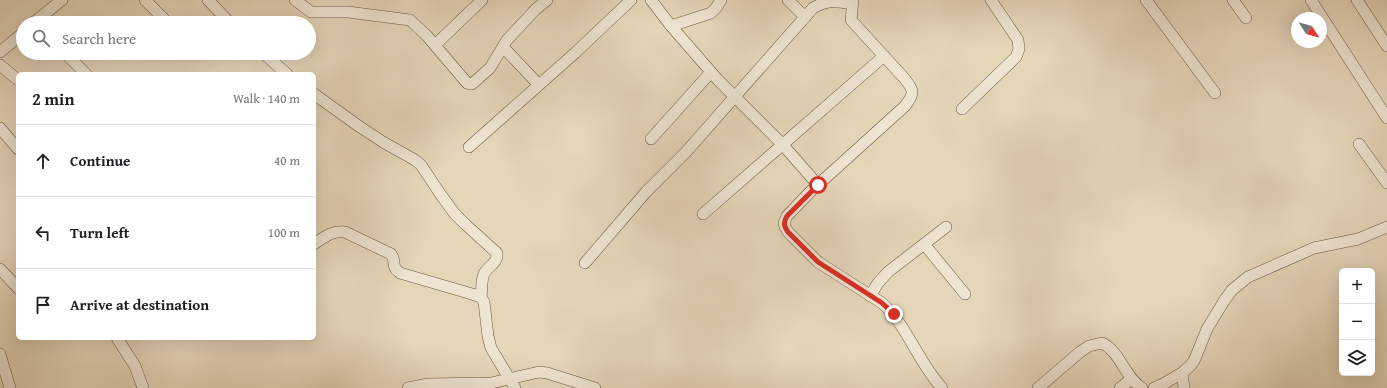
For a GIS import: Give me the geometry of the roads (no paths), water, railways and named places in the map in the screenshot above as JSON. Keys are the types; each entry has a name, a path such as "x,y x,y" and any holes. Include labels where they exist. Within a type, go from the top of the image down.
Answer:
{"street":[{"path":"43,16 62,0"},
{"path":"145,0 161,16"},
{"path":"208,0 223,16"},
{"path":"295,0 311,12 348,12 410,20 415,23 435,45 467,83 472,84 490,68 507,40 522,23 547,0"},
{"path":"435,45 482,0"},
{"path":"469,147 575,53 631,0"},
{"path":"651,0 671,26 711,72 783,144 818,185"},
{"path":"671,26 711,13 721,0"},
{"path":"788,0 805,17"},
{"path":"584,263 646,192 686,152 805,17 821,2 827,0 852,2 851,20 912,87 913,93 911,99 905,106 818,185 787,216 784,223 788,232 818,262 882,303 894,314 925,366 942,388"},
{"path":"962,109 1016,57 1019,49 1018,40 991,0"},
{"path":"1146,0 1215,93"},
{"path":"1232,0 1246,18"},
{"path":"1311,0 1387,118"},
{"path":"1357,0 1387,46"},
{"path":"0,52 16,38"},
{"path":"503,47 539,85"},
{"path":"703,214 884,56"},
{"path":"72,60 84,72"},
{"path":"271,60 285,72"},
{"path":"0,65 16,78"},
{"path":"651,139 711,72"},
{"path":"316,95 383,142 415,160 421,166 454,213 497,253 498,258 484,275 481,298"},
{"path":"0,128 16,147"},
{"path":"1359,144 1387,183"},
{"path":"870,296 878,283 888,272 946,227"},
{"path":"1154,388 1182,373 1194,361 1207,328 1232,290 1239,283 1248,277 1314,248 1358,239 1387,228"},
{"path":"316,243 332,232 345,232 391,254 394,258 393,266 395,270 400,273 481,298 484,302 491,348 512,383"},
{"path":"924,244 965,294"},
{"path":"0,269 16,286"},
{"path":"117,340 135,366 143,388"},
{"path":"1038,388 1080,352 1089,346 1102,343 1110,348 1131,379 1142,388"},
{"path":"0,354 10,388"},
{"path":"408,388 512,383 539,372 547,373 595,388"},
{"path":"1182,373 1184,388"},
{"path":"1120,388 1131,379"}]}
